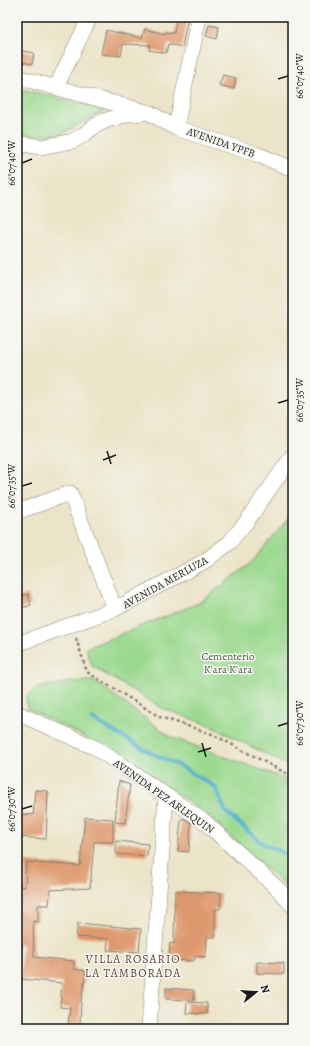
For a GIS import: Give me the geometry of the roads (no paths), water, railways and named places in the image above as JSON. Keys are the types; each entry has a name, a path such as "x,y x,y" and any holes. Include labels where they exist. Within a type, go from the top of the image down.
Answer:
{"street":[{"path":"56,87 90,17"},
{"path":"176,128 199,17"},
{"name":"AVENIDA YPFB","path":"17,77 150,113 176,128 256,154 293,169"},
{"path":"17,143 41,147 73,141 95,126 107,120 128,114 150,113"},
{"name":"AVENIDA MERLUZA","path":"17,644 115,609 205,561 229,543 247,521 293,454"},
{"path":"17,512 70,493 115,609"},
{"name":"AVENIDA PEZ ARLEQUIN","path":"17,713 96,748 205,822 277,888 293,906"},
{"path":"150,1029 166,796"}],"waterway":[{"path":"92,719 151,753 182,767 215,787 226,812 263,844 293,857"}],"district":[{"name":"VILLA ROSARIO LA TAMBORADA","path":"133,966"}],"park label":[{"name":"Cementerio K'ara K'ara","path":"228,662"}]}
